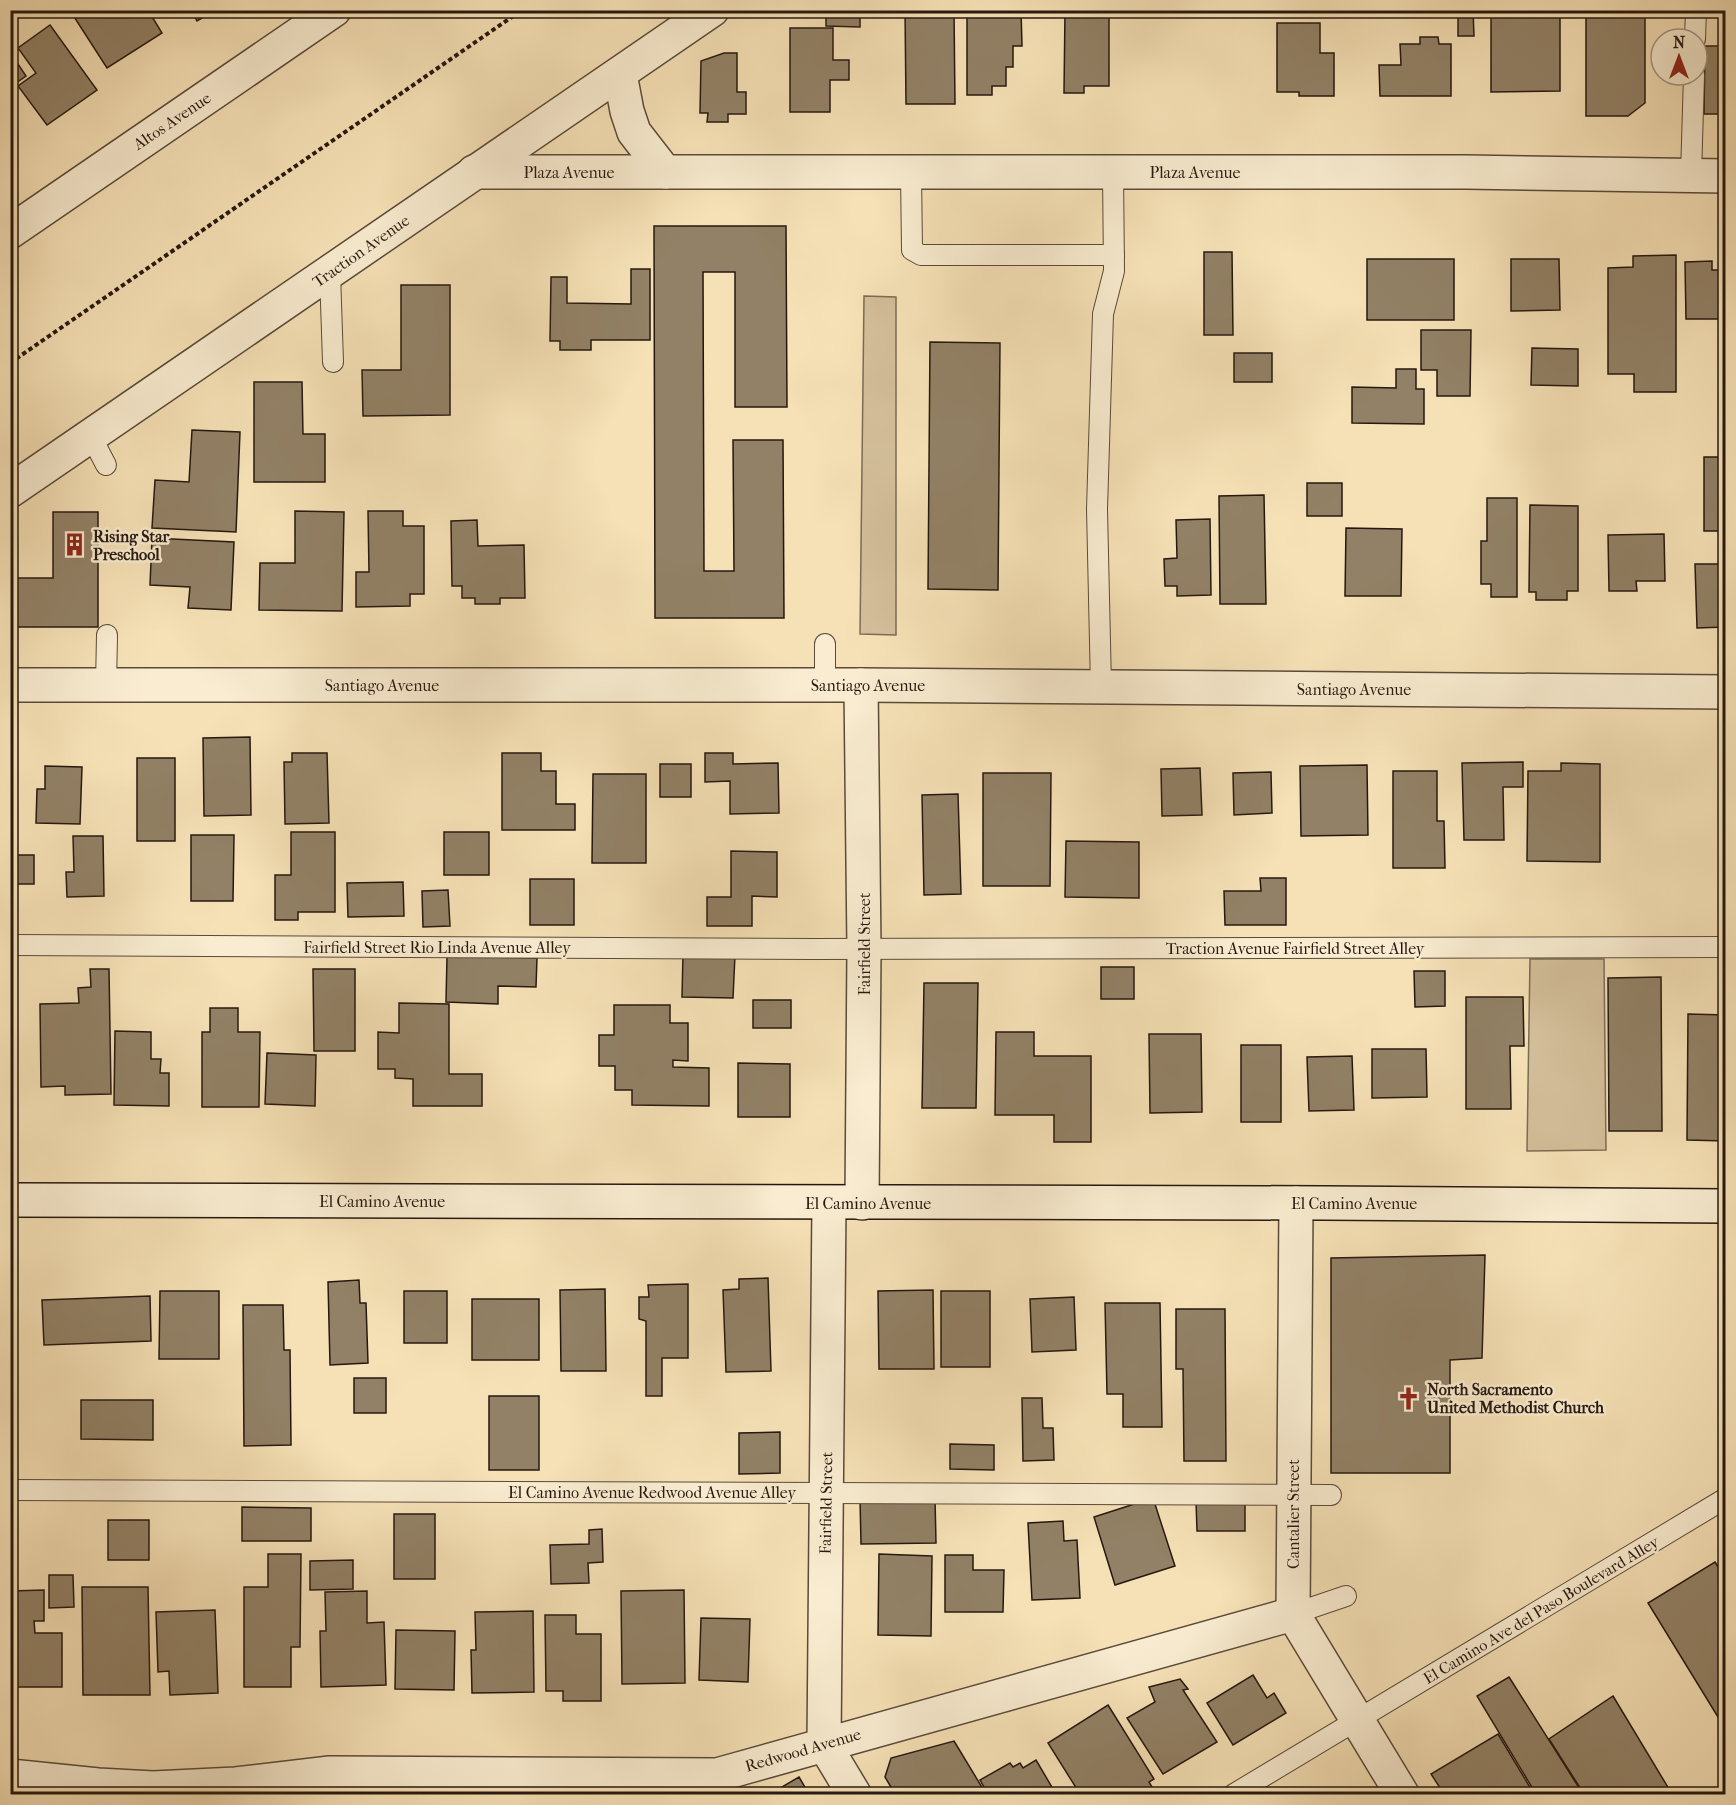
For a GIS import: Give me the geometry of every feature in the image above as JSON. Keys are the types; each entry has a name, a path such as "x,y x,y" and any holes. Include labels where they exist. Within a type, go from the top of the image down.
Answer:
{"street":[{"name":"Altos Avenue","path":"10,232 334,10"},
{"name":"Traction Avenue","path":"10,491 712,10"},
{"path":"620,74 627,111 634,132 665,172"},
{"name":"Plaza Avenue","path":"474,172 1466,172 1725,176"},
{"name":"Santiago Avenue","path":"10,685 861,685 1725,692"},
{"name":"Fairfield Street","path":"861,685 864,948 862,1203"},
{"name":"El Camino Avenue","path":"10,1200 1725,1206"},
{"name":"Fairfield Street","path":"824,1744 828,1203"},
{"name":"Cantalier Street","path":"1293,1614 1296,1203"},
{"path":"1293,1614 1398,1793"},
{"name":"Redwood Avenue","path":"10,1776 153,1788 236,1784 340,1773 717,1774 1293,1614"},
{"path":"824,1744 854,1794"},
{"path":"684,1794 717,1774"}],"lane":[{"path":"1695,27 1696,10"},
{"path":"1691,175 1694,87"},
{"path":"911,172 912,250 921,255 1114,255"},
{"path":"1101,687 1097,509 1103,314 1114,270 1113,172"},
{"path":"330,273 333,362"},
{"path":"91,436 106,465"},
{"path":"106,685 107,635"},
{"path":"825,644 825,685"},
{"name":"Fairfield Street Rio Linda Avenue Alley","path":"10,945 864,948"},
{"name":"Traction Avenue Fairfield Street Alley","path":"864,948 1725,946"},
{"name":"El Camino Avenue Redwood Avenue Alley","path":"10,1490 1331,1495"},
{"name":"El Camino Ave del Paso Boulevard Alley","path":"1234,1794 1357,1722 1725,1498"},
{"path":"1293,1614 1346,1596"}],"path":[{"path":"10,363 522,10"}],"shaded area":[{"path":"864,296 896,297 896,635 860,634"},
{"path":"1530,959 1604,959 1606,1150 1527,1151"}],"building":[{"path":"73,10 148,10 162,33 107,68 71,12"},
{"path":"191,10 216,10 197,21"},
{"path":"826,10 860,10 860,27 826,26"},
{"path":"905,10 954,10 955,104 906,104"},
{"path":"967,10 1021,10 1022,46 1013,46 1013,67 1006,67 1006,86 992,86 992,95 967,95"},
{"path":"1065,10 1109,10 1109,86 1084,86 1084,93 1064,93"},
{"path":"1430,10 1473,10 1474,36 1458,36 1458,15 1430,16"},
{"path":"1491,10 1560,10 1560,91 1491,92"},
{"path":"1586,10 1645,10 1645,103 1628,116 1586,116"},
{"path":"1277,23 1320,23 1320,53 1334,53 1334,96 1299,96 1299,92 1277,92"},
{"path":"50,25 97,90 47,125 18,86 36,73 18,48"},
{"path":"790,28 833,28 833,60 849,60 849,80 830,80 830,112 790,112"},
{"path":"1420,37 1438,37 1439,44 1451,44 1451,96 1380,96 1379,65 1401,65 1400,44 1420,44"},
{"path":"1709,46 1726,46 1726,114 1704,114 1704,87 1709,87"},
{"path":"10,52 26,76 10,87"},
{"path":"724,53 737,53 737,92 746,92 746,114 728,114 728,122 707,122 708,113 700,113 701,61"},
{"path":"654,226 786,226 787,407 735,407 735,272 703,272 704,571 734,571 733,440 783,440 784,618 655,618"},
{"path":"1204,252 1232,252 1233,335 1204,335"},
{"path":"1676,255 1676,392 1634,392 1634,374 1608,374 1608,268 1633,267 1633,256"},
{"path":"1367,259 1454,259 1454,320 1367,320"},
{"path":"1511,259 1559,259 1560,310 1511,311"},
{"path":"1712,261 1712,270 1726,270 1726,319 1686,319 1685,262"},
{"path":"631,269 650,269 650,340 591,340 591,350 560,350 560,341 550,341 551,277 567,277 567,303 631,304"},
{"path":"401,285 450,285 450,415 363,416 362,370 401,370"},
{"path":"1421,330 1471,330 1470,396 1437,396 1437,370 1421,370"},
{"path":"930,342 1000,343 998,590 928,589"},
{"path":"1532,348 1578,349 1578,386 1531,385"},
{"path":"1234,353 1272,353 1272,382 1234,382"},
{"path":"1396,369 1416,369 1416,389 1424,389 1424,424 1352,423 1352,387 1396,388"},
{"path":"254,382 302,382 303,434 325,434 325,482 254,482"},
{"path":"192,430 240,432 236,532 152,528 155,480 189,482"},
{"path":"1704,457 1726,457 1726,531 1704,531"},
{"path":"1307,483 1342,483 1342,516 1307,516"},
{"path":"1264,495 1266,604 1220,604 1219,496"},
{"path":"1487,498 1517,498 1517,597 1491,597 1491,584 1481,584 1481,541 1487,541"},
{"path":"1530,505 1578,506 1578,591 1567,591 1567,600 1536,600 1536,592 1529,592"},
{"path":"295,511 344,512 342,611 259,610 260,563 295,563"},
{"path":"368,511 403,511 403,526 424,526 424,594 410,594 410,606 356,607 356,572 369,572"},
{"name":"Rising Star Preschool","path":"53,512 98,512 98,627 10,627 10,578 53,578"},
{"path":"1210,519 1211,595 1177,596 1177,586 1165,586 1164,559 1177,558 1176,520"},
{"path":"477,520 478,546 524,545 525,598 500,598 500,604 475,604 475,598 462,598 462,586 452,586 451,521"},
{"path":"1346,528 1402,529 1401,596 1345,596"},
{"path":"1664,534 1665,581 1636,581 1637,591 1609,591 1608,535"},
{"path":"152,538 234,542 231,610 188,608 190,587 150,585"},
{"path":"1695,564 1726,564 1725,627 1697,628"},
{"path":"250,737 251,815 204,816 203,738"},
{"path":"292,753 327,753 329,823 285,824 284,762 292,762"},
{"path":"502,753 541,753 541,771 556,771 556,804 575,804 575,830 502,830"},
{"path":"705,753 733,753 733,764 778,763 779,813 730,814 730,781 705,782"},
{"path":"137,758 175,758 175,841 137,841"},
{"path":"10,761 15,761 16,820 10,820"},
{"path":"1523,762 1523,787 1503,787 1504,840 1464,840 1462,763"},
{"path":"1561,763 1600,764 1600,862 1527,861 1528,771 1561,771"},
{"path":"660,764 691,764 691,797 660,797"},
{"path":"1367,765 1368,835 1301,836 1300,766"},
{"path":"45,766 82,767 80,824 36,823 37,789 45,789"},
{"path":"1200,768 1202,815 1162,816 1161,769"},
{"path":"1393,771 1437,771 1437,821 1444,821 1445,868 1393,868"},
{"path":"1271,772 1272,813 1234,815 1233,773"},
{"path":"983,773 1051,773 1050,886 983,886"},
{"path":"593,774 646,774 646,863 592,863"},
{"path":"958,794 961,894 924,895 922,795"},
{"path":"291,832 335,832 335,912 298,912 298,920 275,920 275,875 291,875"},
{"path":"444,832 489,832 489,875 444,875"},
{"path":"191,835 234,835 233,901 191,901"},
{"path":"73,836 103,836 104,896 67,897 66,872 74,872"},
{"path":"1066,841 1139,842 1139,898 1065,897"},
{"path":"731,851 777,852 777,897 752,896 752,926 707,926 707,897 731,897"},
{"path":"14,855 34,855 34,884 14,884"},
{"path":"1260,878 1286,878 1286,925 1225,925 1224,891 1261,891"},
{"path":"530,879 574,879 574,925 530,925"},
{"path":"403,882 404,916 348,917 347,883"},
{"path":"10,889 15,889 15,910 10,910"},
{"path":"448,890 450,926 423,927 422,891"},
{"path":"683,954 735,955 733,998 682,997"},
{"path":"447,956 537,958 536,987 498,986 498,1004 446,1002"},
{"path":"1101,967 1134,967 1134,999 1101,999"},
{"path":"90,969 109,969 111,1094 65,1095 65,1086 41,1087 40,1004 79,1003 78,988 91,987"},
{"path":"313,969 355,969 355,1051 314,1051"},
{"path":"1414,971 1445,971 1445,1006 1415,1007"},
{"path":"1661,977 1662,1131 1609,1131 1608,978"},
{"path":"924,983 978,983 976,1108 922,1108"},
{"path":"1466,997 1523,997 1524,1046 1510,1046 1511,1109 1466,1109"},
{"path":"753,1000 791,1000 791,1028 753,1028"},
{"path":"399,1003 449,1004 449,1074 482,1074 482,1106 413,1106 413,1079 395,1078 395,1069 378,1069 378,1032 399,1033"},
{"path":"614,1005 670,1005 670,1023 688,1023 688,1061 673,1060 673,1067 709,1068 709,1106 632,1105 632,1090 615,1090 615,1066 599,1066 599,1035 614,1035"},
{"path":"210,1008 238,1008 238,1032 260,1032 259,1107 202,1107 202,1032 210,1032"},
{"path":"1688,1014 1726,1015 1726,1141 1687,1140"},
{"path":"115,1031 151,1032 151,1059 161,1059 160,1073 169,1073 169,1106 114,1105"},
{"path":"996,1032 1034,1032 1034,1056 1091,1056 1091,1142 1054,1142 1054,1115 995,1115"},
{"path":"1149,1034 1201,1034 1202,1112 1150,1113"},
{"path":"10,1037 16,1037 17,1102 10,1102"},
{"path":"1241,1045 1281,1045 1281,1122 1241,1122"},
{"path":"1372,1049 1426,1049 1427,1097 1372,1098"},
{"path":"267,1053 316,1055 315,1106 265,1104"},
{"path":"1352,1056 1354,1110 1309,1111 1307,1057"},
{"path":"738,1063 790,1064 790,1117 738,1117"},
{"path":"1485,1255 1482,1358 1450,1360 1450,1473 1331,1473 1331,1258"},
{"path":"768,1278 771,1371 726,1372 723,1290 739,1289 739,1279"},
{"path":"359,1280 360,1303 366,1303 368,1363 330,1365 328,1282"},
{"path":"688,1284 688,1358 662,1358 662,1396 646,1396 646,1321 639,1319 639,1297 649,1297 648,1285"},
{"path":"605,1289 606,1371 561,1371 560,1290"},
{"path":"933,1290 934,1369 879,1369 878,1291"},
{"path":"160,1291 219,1291 219,1359 159,1359"},
{"path":"404,1291 447,1291 447,1343 404,1343"},
{"path":"941,1291 990,1291 990,1367 941,1367"},
{"path":"150,1296 151,1341 44,1345 42,1300"},
{"path":"1074,1297 1076,1350 1032,1352 1030,1299"},
{"path":"472,1299 539,1299 539,1360 472,1360"},
{"path":"1105,1303 1160,1303 1162,1427 1123,1427 1123,1394 1107,1394"},
{"path":"243,1305 283,1305 284,1350 290,1350 291,1445 244,1446"},
{"path":"1176,1309 1225,1309 1226,1461 1184,1461 1183,1369 1176,1369"},
{"path":"354,1378 386,1378 386,1413 354,1413"},
{"path":"489,1396 539,1396 539,1470 489,1470"},
{"path":"1022,1398 1042,1398 1043,1428 1053,1428 1054,1460 1023,1461"},
{"path":"81,1400 153,1400 153,1440 81,1439"},
{"path":"780,1432 780,1473 739,1474 739,1433"},
{"path":"950,1444 994,1445 994,1470 950,1469"},
{"path":"935,1498 936,1543 861,1544 860,1499"},
{"path":"1153,1498 1175,1566 1115,1585 1094,1517"},
{"path":"1245,1500 1245,1531 1197,1531 1196,1501"},
{"path":"242,1507 311,1508 311,1541 242,1541"},
{"path":"394,1514 435,1514 435,1579 394,1579"},
{"path":"108,1520 149,1520 149,1560 108,1560"},
{"path":"1063,1521 1064,1541 1077,1540 1080,1598 1032,1600 1028,1523"},
{"path":"602,1529 603,1562 588,1563 589,1583 551,1584 550,1545 589,1544 589,1530"},
{"path":"268,1554 301,1554 300,1647 291,1647 291,1687 244,1687 244,1587 268,1587"},
{"path":"879,1554 932,1556 931,1636 878,1635"},
{"path":"945,1555 973,1555 973,1570 1004,1570 1003,1612 945,1612"},
{"path":"353,1560 353,1589 310,1590 310,1561"},
{"path":"1715,1562 1726,1580 1726,1730 1648,1603"},
{"path":"49,1575 73,1575 74,1607 49,1608"},
{"path":"82,1587 148,1587 150,1695 83,1695"},
{"path":"44,1590 44,1621 34,1621 35,1633 62,1633 62,1687 10,1687 10,1591"},
{"path":"684,1590 685,1683 622,1684 621,1591"},
{"path":"367,1591 367,1623 384,1622 386,1685 321,1687 320,1631 326,1631 325,1592"},
{"path":"215,1610 218,1693 170,1695 169,1671 158,1672 156,1612"},
{"path":"533,1611 534,1692 472,1693 471,1650 476,1650 475,1612"},
{"path":"545,1615 576,1615 576,1634 601,1634 601,1701 563,1701 563,1691 546,1691"},
{"path":"701,1618 750,1619 748,1682 699,1680"},
{"path":"396,1630 455,1631 454,1690 395,1689"},
{"path":"1253,1675 1267,1698 1274,1693 1286,1713 1233,1745 1207,1703"},
{"path":"1509,1677 1583,1794 1536,1794 1477,1696"},
{"path":"1180,1679 1188,1689 1183,1690 1217,1742 1163,1774 1127,1718 1155,1702 1149,1687"},
{"path":"1613,1696 1672,1794 1584,1794 1549,1739"},
{"path":"1108,1705 1154,1779 1149,1782 1156,1794 1080,1794 1048,1743"},
{"path":"1498,1734 1534,1794 1444,1794 1431,1774"},
{"path":"954,1741 986,1794 895,1794 885,1777 891,1758"},
{"path":"1036,1760 1056,1794 988,1794 980,1780 1010,1763 1013,1767 1020,1763 1023,1768"},
{"path":"799,1777 809,1794 770,1794"}],"place":[{"name":"Rising Star Preschool","path":"75,545"},
{"name":"North Sacramento United Methodist Church","path":"1409,1398"}]}
